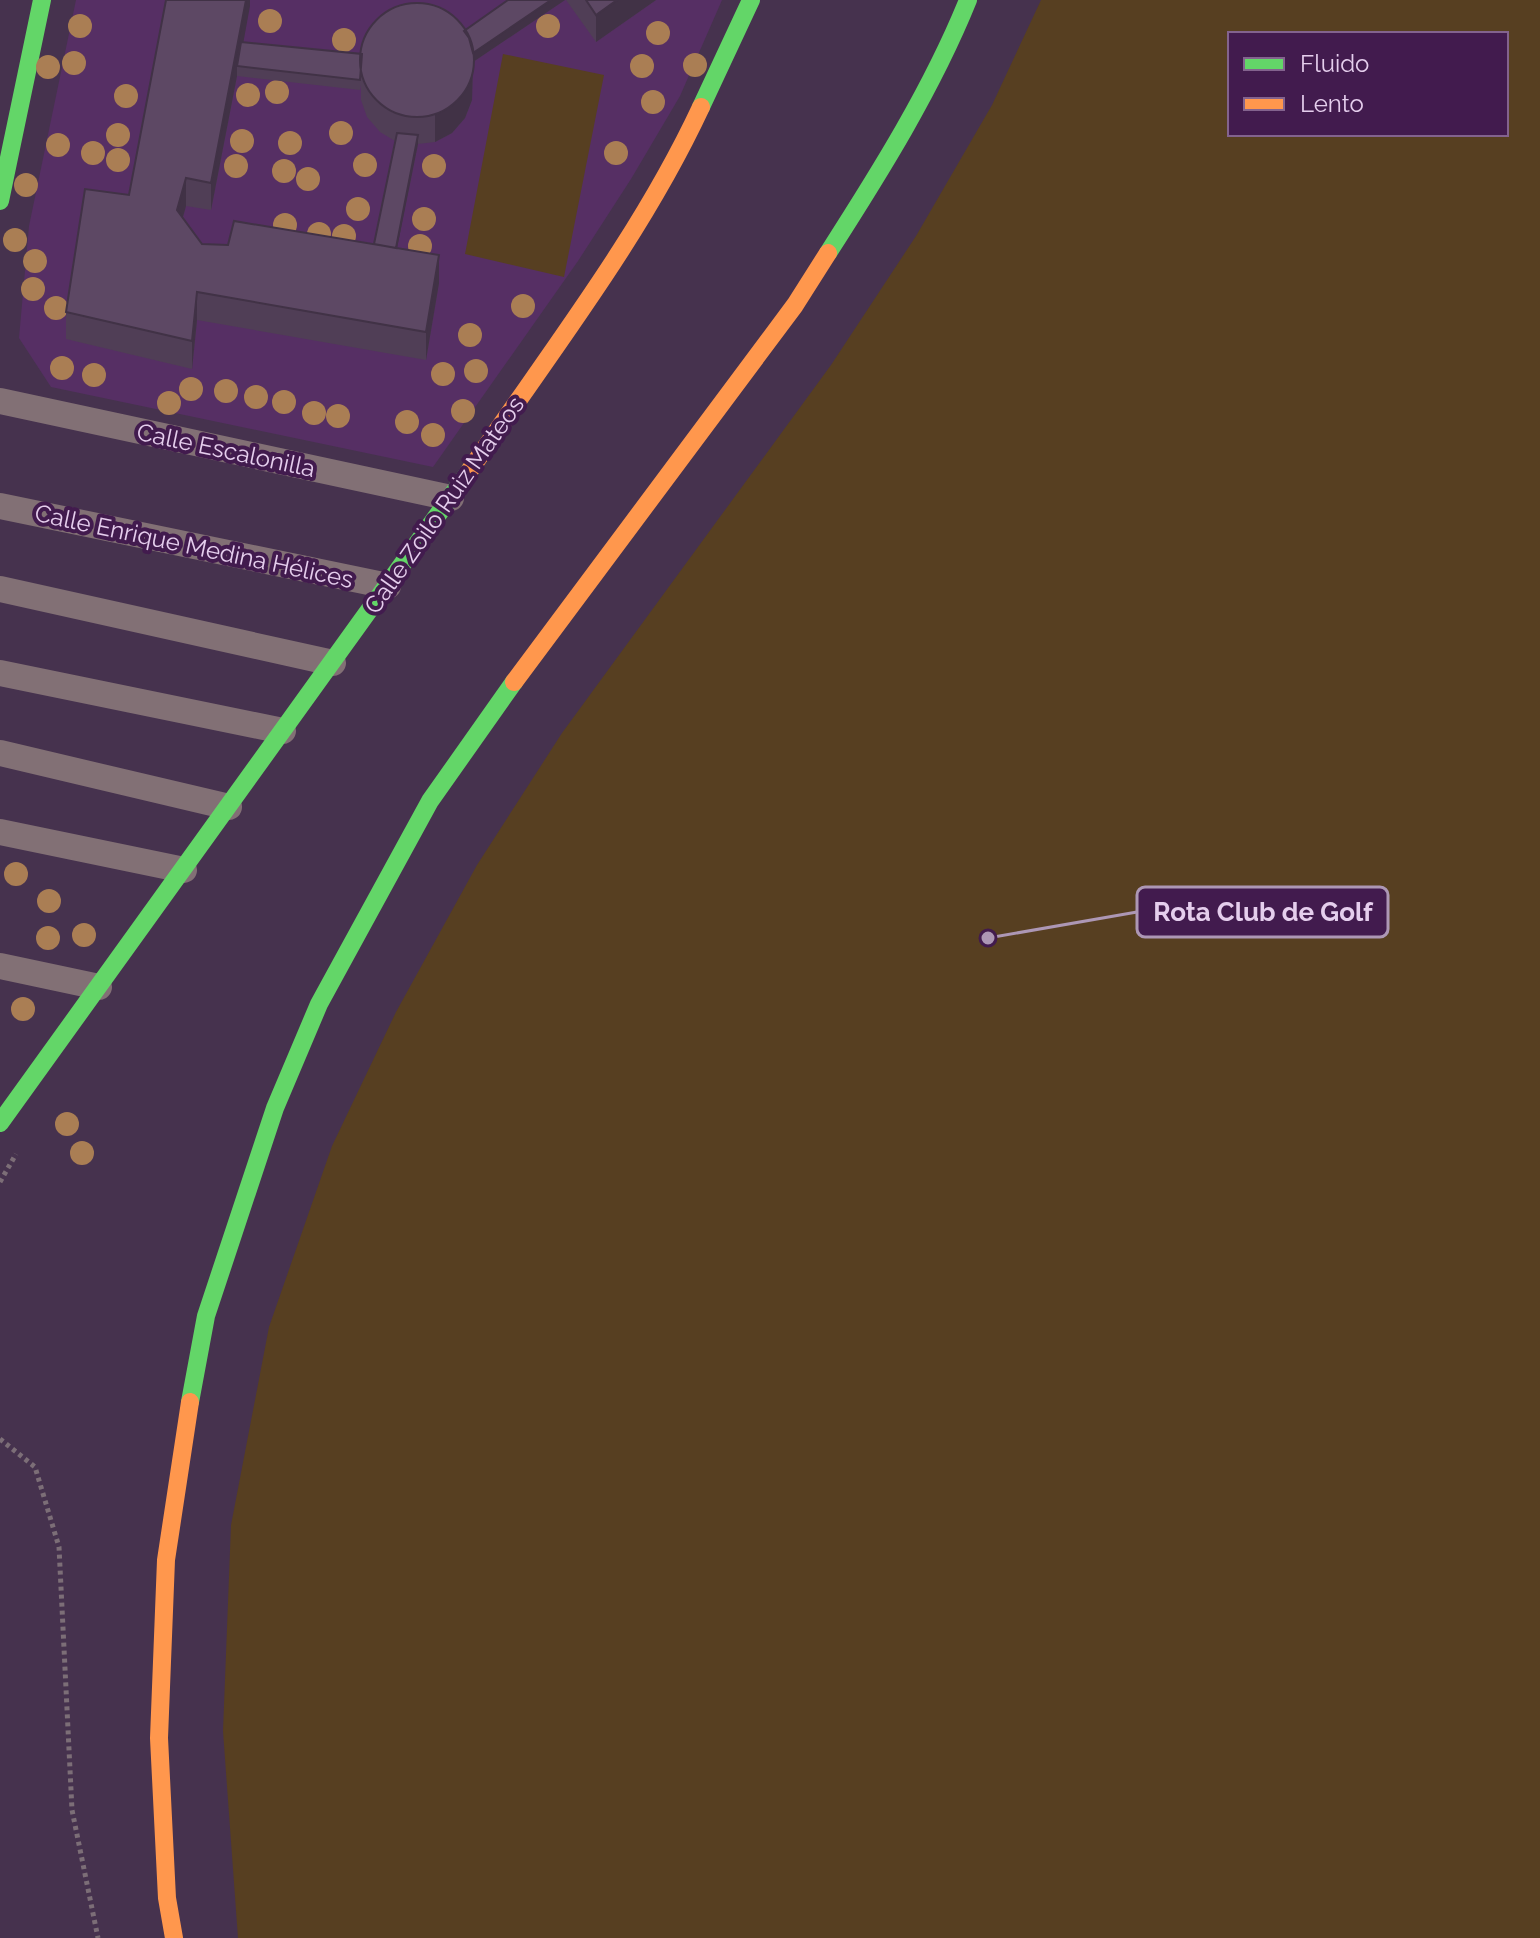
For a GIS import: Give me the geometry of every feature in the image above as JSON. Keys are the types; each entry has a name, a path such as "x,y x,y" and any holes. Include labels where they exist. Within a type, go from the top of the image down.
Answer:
{"main road":[{"path":"0,201 8,112 42,0"},
{"name":"Calle Zoilo Ruiz Mateos","path":"0,1123 451,498 638,220 686,139 751,0"},
{"path":"174,1938 167,1898 159,1738 166,1560 206,1316 275,1108 319,1004 430,801 497,704 795,305 885,164 955,32 968,0"}],"street":[{"name":"Calle Escalonilla","path":"0,401 451,498"},
{"name":"Calle Enrique Medina Hélices","path":"0,506 388,586"},
{"path":"0,589 333,663"},
{"path":"0,673 283,731"},
{"path":"0,753 229,807"},
{"path":"0,832 184,870"},
{"path":"0,966 99,987"}],"path":[{"path":"0,1439 35,1467 59,1547 72,1810 98,1938"}],"shaded area":[{"path":"76,0 722,0 680,96 631,179 578,261 433,467 51,387 19,338 29,226"},
{"path":"1041,0 1540,0 1540,1938 238,1938 223,1731 231,1525 269,1327 332,1146 396,1012 477,865 562,733 831,365 916,236 992,105"},
{"path":"503,54 604,75 564,277 465,254"}],"building":[{"path":"166,0 246,0 211,183 186,178 177,210 202,244 228,245 234,221 439,255 426,332 197,292 192,341 66,312 85,189 129,195"},
{"path":"508,0 551,0 473,53 464,31"},
{"path":"586,0 617,0 596,15"},
{"path":"417,3 439,8 457,20 469,38 474,60 469,82 457,100 439,112 417,117 395,112 377,100 365,82 360,60 365,38 377,20 395,8"},
{"path":"241,42 362,54 360,80 237,66"},
{"path":"397,133 418,135 396,248 374,244"}],"traffic: fast":[{"path":"0,201 42,0"},
{"path":"701,107 751,0"},
{"path":"828,253 922,98 968,0"},
{"path":"0,1123 470,470"},
{"path":"190,1402 206,1316 275,1108 319,1004 430,801 514,682"}],"traffic: slow":[{"path":"470,470 623,247 651,202 701,107"},
{"path":"514,682 795,305 828,253"},
{"path":"174,1938 167,1898 159,1738 166,1560 190,1402"}],"place":[{"name":"Rota Club de Golf","path":"988,938"}]}
